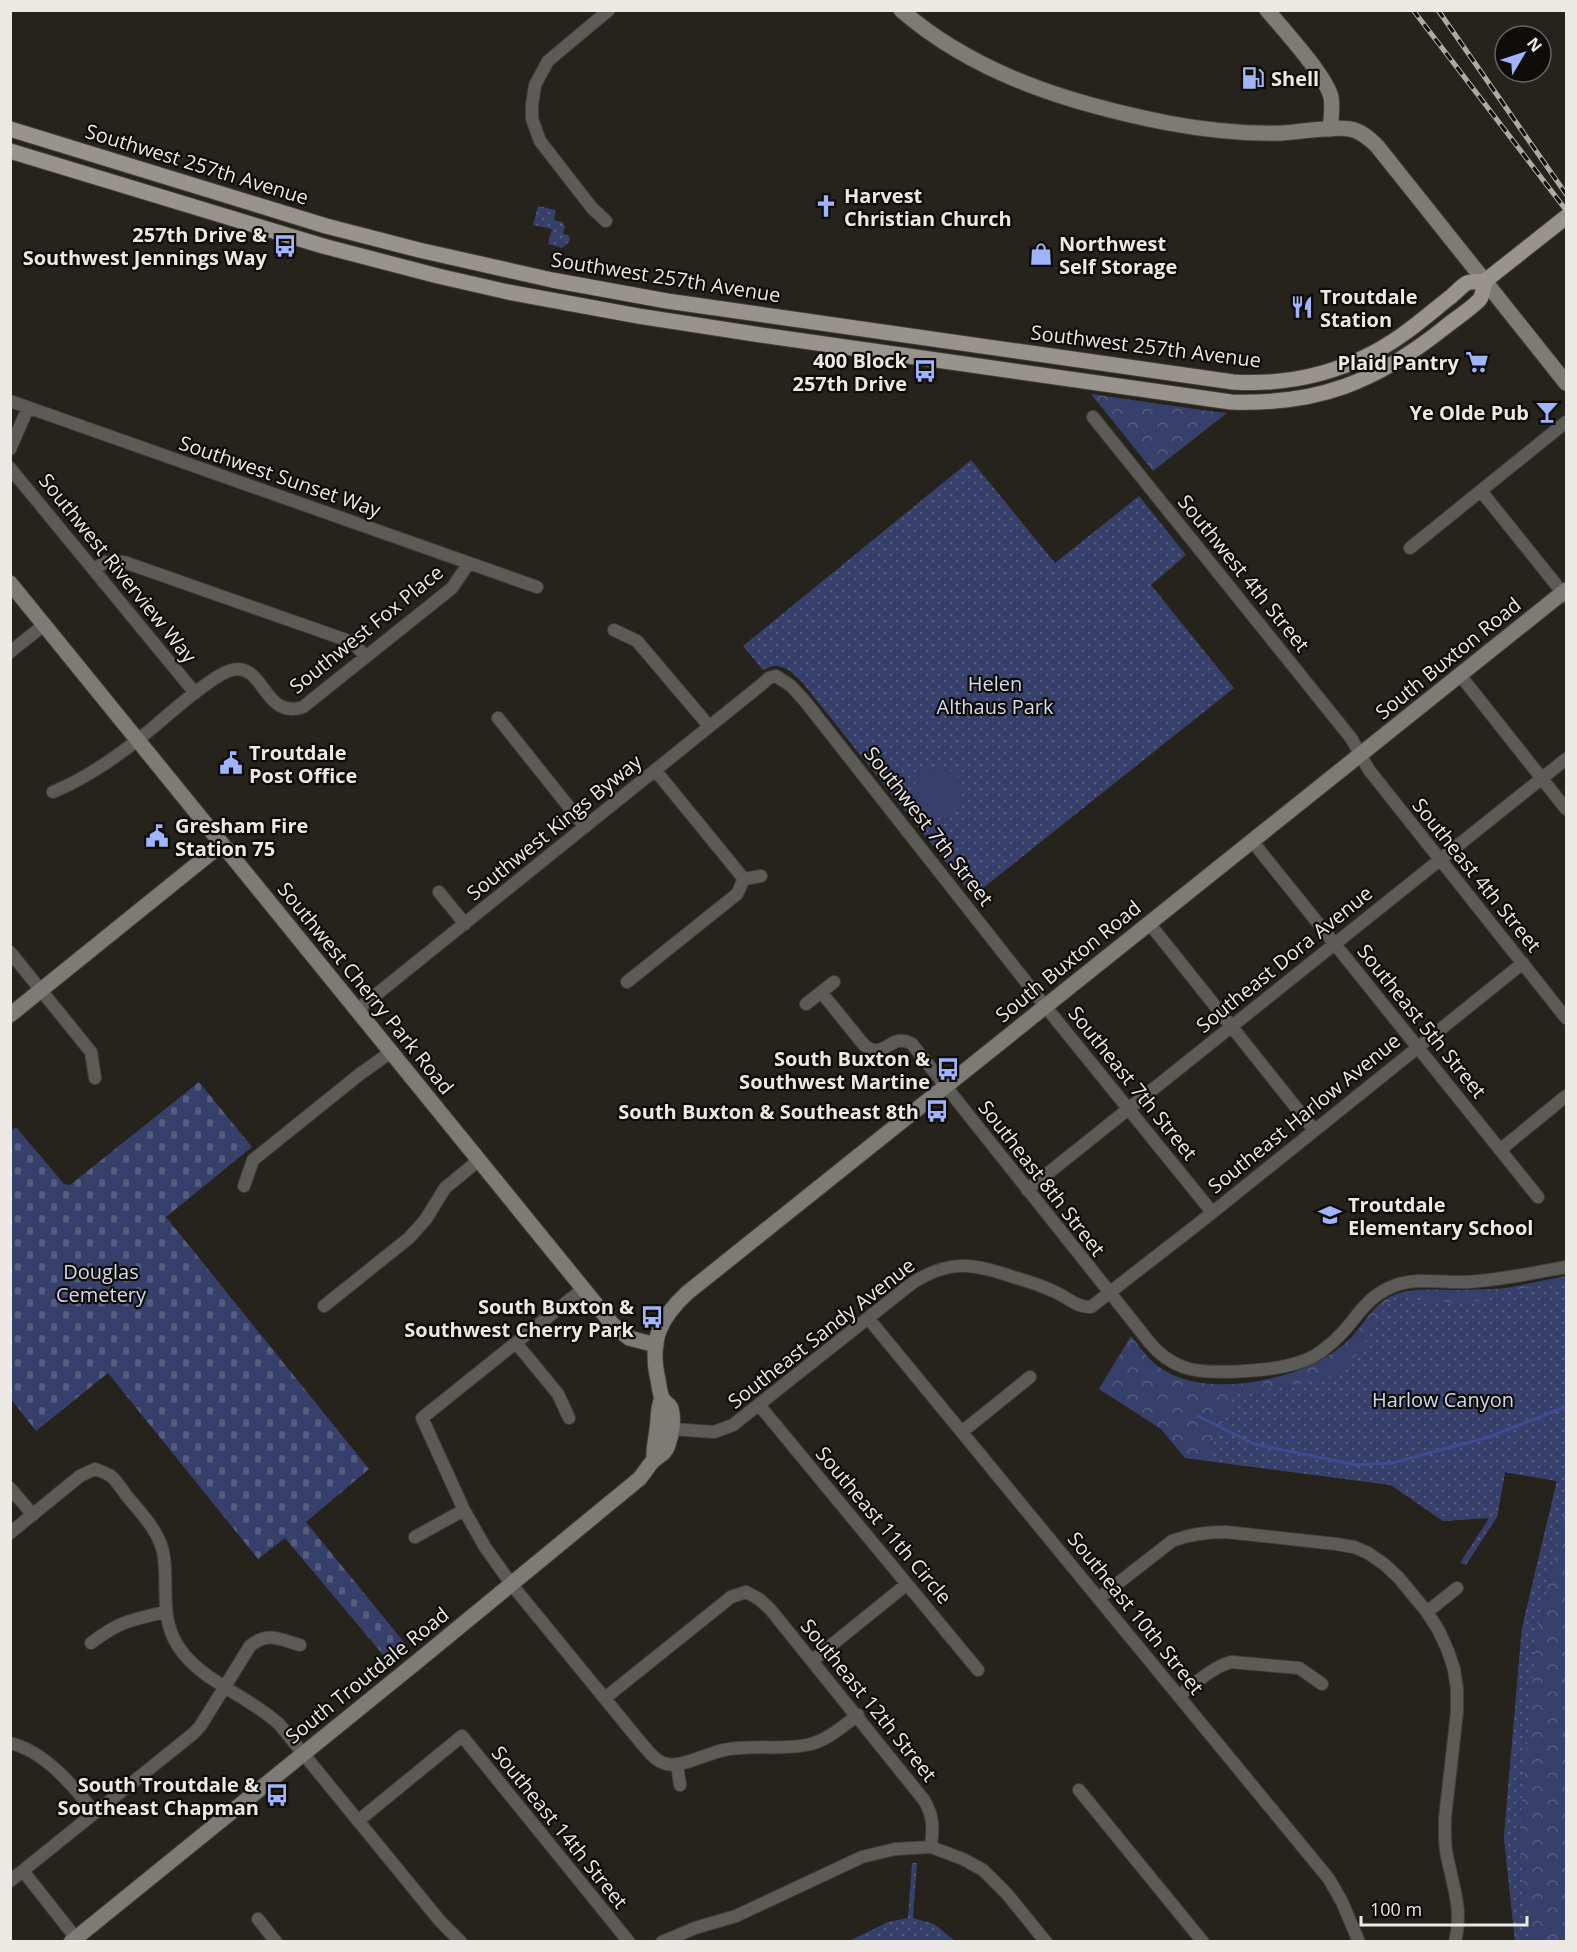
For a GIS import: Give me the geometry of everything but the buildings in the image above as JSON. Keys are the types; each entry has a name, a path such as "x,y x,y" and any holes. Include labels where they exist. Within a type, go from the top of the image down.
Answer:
{"main road":[{"path":"901,10 930,33 982,65 1032,87 1094,105 1198,128 1272,133 1348,129 1369,138 1566,383"},
{"path":"1267,10 1328,89 1331,98 1330,129"},
{"name":"Southwest 257th Avenue","path":"10,129 326,226 552,280 668,301 1233,382 1258,383 1287,380 1346,365 1370,355 1401,335 1467,283 1485,281 1480,299 1415,350 1372,376 1335,390 1292,400 1231,402 750,334 527,296 323,246 10,151"},
{"path":"1485,281 1566,217"},
{"name":"Southwest Cherry Park Road","path":"10,583 583,1289 620,1332 638,1342 656,1346"},
{"name":"South Buxton Road","path":"654,1460 652,1446 662,1398 656,1369 657,1336 668,1314 687,1293 1460,675 1565,594"},
{"path":"10,1015 222,844"},
{"name":"South Buxton Road","path":"662,1398 670,1406 671,1429"},
{"name":"South Troutdale Road","path":"76,1940 632,1486 654,1460 664,1453 671,1429"}],"street":[{"path":"606,221 592,208 540,141 532,119 532,105 535,85 548,61 609,10"},
{"name":"Southwest Sunset Way","path":"10,401 537,587"},
{"path":"10,449 28,408"},
{"name":"Southwest 4th Street","path":"1093,417 1352,738 1360,755"},
{"path":"1410,548 1566,422"},
{"name":"Southwest Riverview Way","path":"10,468 195,693"},
{"path":"1481,491 1565,594"},
{"path":"94,568 105,562 124,562 352,642 366,657"},
{"name":"Southwest Fox Place","path":"53,792 74,783 114,759 195,693 229,670 241,669 251,674 280,708 297,709 308,703 452,588 469,563"},
{"path":"10,652 44,625"},
{"path":"614,630 637,641 709,726"},
{"path":"1460,675 1566,809"},
{"name":"Southwest Kings Byway","path":"357,1010 709,726 770,678 776,676"},
{"name":"Southwest 7th Street","path":"776,676 791,686 804,700 1046,1006"},
{"path":"498,718 585,826"},
{"name":"Southeast 4th Street","path":"1360,755 1566,1018"},
{"name":"Southeast Dora Avenue","path":"1027,1190 1566,759"},
{"path":"655,770 744,879"},
{"name":"Southeast 5th Street","path":"1252,841 1538,1197"},
{"path":"744,879 761,876"},
{"path":"627,982 736,894 744,879"},
{"path":"439,892 465,924"},
{"path":"1149,923 1314,1130"},
{"path":"10,952 91,1052 95,1078"},
{"name":"Southeast Harlow Avenue","path":"1110,1294 1522,963"},
{"path":"806,1005 834,981"},
{"name":"Southeast 8th Street","path":"821,992 869,1050 874,1052 896,1041 906,1041 912,1044 1110,1294"},
{"name":"Southeast 7th Street","path":"1046,1006 1212,1212"},
{"path":"244,1186 253,1160 391,1052"},
{"path":"1500,1150 1566,1096"},
{"path":"324,1306 409,1238 426,1219 445,1188 478,1160"},
{"name":"Southeast Sandy Avenue","path":"671,1429 700,1432 723,1430 733,1425 925,1275 956,1265 986,1268 1052,1290 1085,1308 1091,1307 1110,1294"},
{"path":"1110,1294 1150,1343 1166,1358 1195,1370 1222,1372 1281,1367 1303,1361 1336,1339 1368,1301 1398,1284 1414,1281 1475,1282 1566,1267"},
{"path":"583,1289 422,1418 464,1510 485,1547 512,1585 655,1758 666,1764 677,1765 706,1754 729,1749 810,1744 835,1732 858,1715"},
{"name":"Southeast 10th Street","path":"868,1318 1329,1879 1359,1941"},
{"path":"516,1343 558,1394 569,1418"},
{"path":"963,1431 1030,1377"},
{"name":"Southeast 11th Circle","path":"759,1405 978,1670"},
{"path":"10,1533 80,1476 95,1468 111,1477 153,1528 160,1541 164,1556 165,1612 172,1637 183,1654 224,1686 270,1716 440,1921 461,1941"},
{"path":"10,1488 33,1515"},
{"path":"415,1537 464,1510"},
{"path":"1099,1598 1172,1541 1200,1533 1226,1532 1354,1547 1384,1564 1399,1578 1427,1612 1439,1631 1455,1669 1457,1712 1445,1827 1447,1855 1457,1895 1459,1914 1455,1941"},
{"path":"813,1660 907,1584"},
{"name":"Southeast 12th Street","path":"605,1698 745,1587 770,1609 813,1660 930,1809 933,1822 931,1847"},
{"path":"1427,1612 1457,1588"},
{"path":"91,1643 109,1629 126,1621 165,1612"},
{"path":"10,1881 194,1733 250,1646 260,1638 269,1637 300,1645"},
{"path":"1179,1696 1208,1673 1231,1662 1299,1668 1322,1684"},
{"name":"Southeast 14th Street","path":"358,1821 462,1736 628,1941"},
{"path":"10,1743 21,1746 51,1765 71,1783 95,1814"},
{"path":"677,1765 680,1785"},
{"path":"1080,1790 1203,1941"},
{"path":"662,1941 736,1916 862,1857 895,1849 931,1847 963,1859 983,1870 1007,1894 1046,1941"},
{"path":"23,1871 76,1940"},
{"path":"258,1919 276,1941"}],"green space":[{"path":"538,206 556,210 554,220 562,222 565,226 563,234 570,238 562,248 548,244 552,229 533,225"},
{"path":"1091,394 1209,411 1227,413 1153,471"},
{"name":"Helen Althaus Park","path":"971,460 1055,563 1139,496 1186,555 1151,585 1234,688 973,896 802,682 779,666 763,670 743,646"},
{"path":"938,767 955,774 962,791 955,808 938,815 921,808 914,791 921,774"},
{"name":"Douglas Cemetery","path":"199,1082 252,1147 166,1217 369,1469 306,1522 408,1647 389,1662 285,1538 258,1559 108,1373 36,1431 11,1399 11,1131 16,1127 64,1184 70,1185"},
{"name":"Harlow Canyon","path":"1566,1276 1566,1941 1515,1941 1504,1837 1522,1628 1557,1481 1505,1472 1497,1517 1443,1521 1391,1485 1185,1458 1161,1429 1099,1389 1131,1336 1157,1366 1182,1378 1204,1383 1255,1382 1304,1368 1325,1357 1351,1338 1383,1301 1403,1292 1494,1289"},
{"name":"Harlow Canyon","path":"1566,1282 1566,1508 1536,1636 1519,1839 1530,1941 1515,1941 1504,1837 1522,1628 1557,1481 1505,1472 1497,1517 1466,1565 1460,1563 1489,1518 1443,1521 1391,1485 1206,1460 1235,1395 1328,1378 1359,1353 1376,1320 1396,1294 1449,1303 1478,1301 1527,1287"},
{"path":"912,1863 917,1863 913,1918 934,1924 955,1941 847,1942 888,1922 908,1918"}],"waterway":[{"path":"1198,1416 1254,1444 1356,1465 1392,1463 1489,1437 1560,1409 1566,1409"}],"railway":[{"path":"1413,10 1566,210"},
{"path":"1438,10 1566,194"}],"place":[{"name":"Shell","path":"1253,78"},
{"name":"Harvest Christian Church","path":"826,206"},
{"name":"257th Drive & Southwest Jennings Way","path":"285,246"},
{"name":"Northwest Self Storage","path":"1041,254"},
{"name":"Troutdale Station","path":"1302,307"},
{"name":"Plaid Pantry","path":"1477,362"},
{"name":"400 Block 257th Drive","path":"925,371"},
{"name":"Ye Olde Pub","path":"1547,412"},
{"name":"Troutdale Post Office","path":"231,763"},
{"name":"Gresham Fire Station 75","path":"157,836"},
{"name":"South Buxton & Southwest Martine","path":"948,1069"},
{"name":"South Buxton & Southeast 8th","path":"937,1111"},
{"name":"Troutdale Elementary School","path":"1330,1215"},
{"name":"South Buxton & Southwest Cherry Park","path":"652,1317"},
{"name":"South Troutdale & Southeast Chapman","path":"277,1795"}]}
